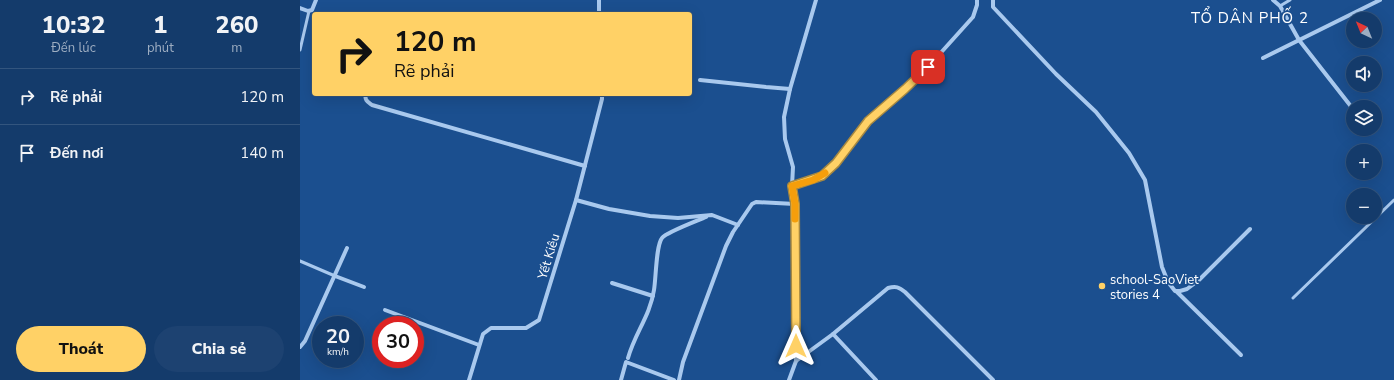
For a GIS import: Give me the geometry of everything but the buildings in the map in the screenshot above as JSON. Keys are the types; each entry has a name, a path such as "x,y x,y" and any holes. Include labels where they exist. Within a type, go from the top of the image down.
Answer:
{"street":[{"path":"300,8 312,10 316,0"},
{"path":"599,0 599,12"},
{"path":"789,380 796,361 795,204 792,186 793,167 785,139 784,117 790,89 816,0"},
{"path":"792,186 822,176 836,163 868,121 923,71 973,17 977,0"},
{"path":"993,0 993,7 1056,74 1096,112 1129,153 1145,180 1162,267 1168,282 1241,355"},
{"path":"1273,0 1280,6 1299,40 1346,100"},
{"path":"1263,58 1380,0"},
{"path":"700,80 790,89"},
{"path":"365,96 367,101 372,105 584,166"},
{"name":"Yết Kiêu","path":"469,380 482,334 491,328 526,328 539,320 576,200 602,96"},
{"path":"576,200 608,209 650,216 678,218 706,217"},
{"path":"679,380 683,362 706,299 730,238 738,225 752,204 756,202 795,204"},
{"path":"628,358 636,335 647,317 653,296 660,242 662,239 665,236 706,217 705,216 716,216 738,225"},
{"path":"1176,291 1187,289 1199,280 1250,229"},
{"path":"300,347 305,341 347,248"},
{"path":"335,276 364,287"},
{"path":"612,283 653,296"},
{"path":"796,361 832,334 888,288 895,286 905,292 993,380"},
{"path":"385,310 479,345"},
{"path":"832,334 876,380"},
{"path":"621,380 626,362 674,380"}],"lane":[{"path":"1280,6 1290,0"},
{"path":"300,50 310,10"},
{"path":"1293,298 1394,200"},
{"path":"300,262 335,276"}],"slow traffic":[{"path":"795,219 795,204 792,186 813,180 825,173"}],"place":[{"name":"school-SaoViet stories 4","path":"1102,286"}],"district":[{"name":"TỔ DÂN PHỐ 2","path":"1250,18"}],"route":[{"path":"796,346 795,204 792,186 822,176 836,163 868,121 928,67"}]}
